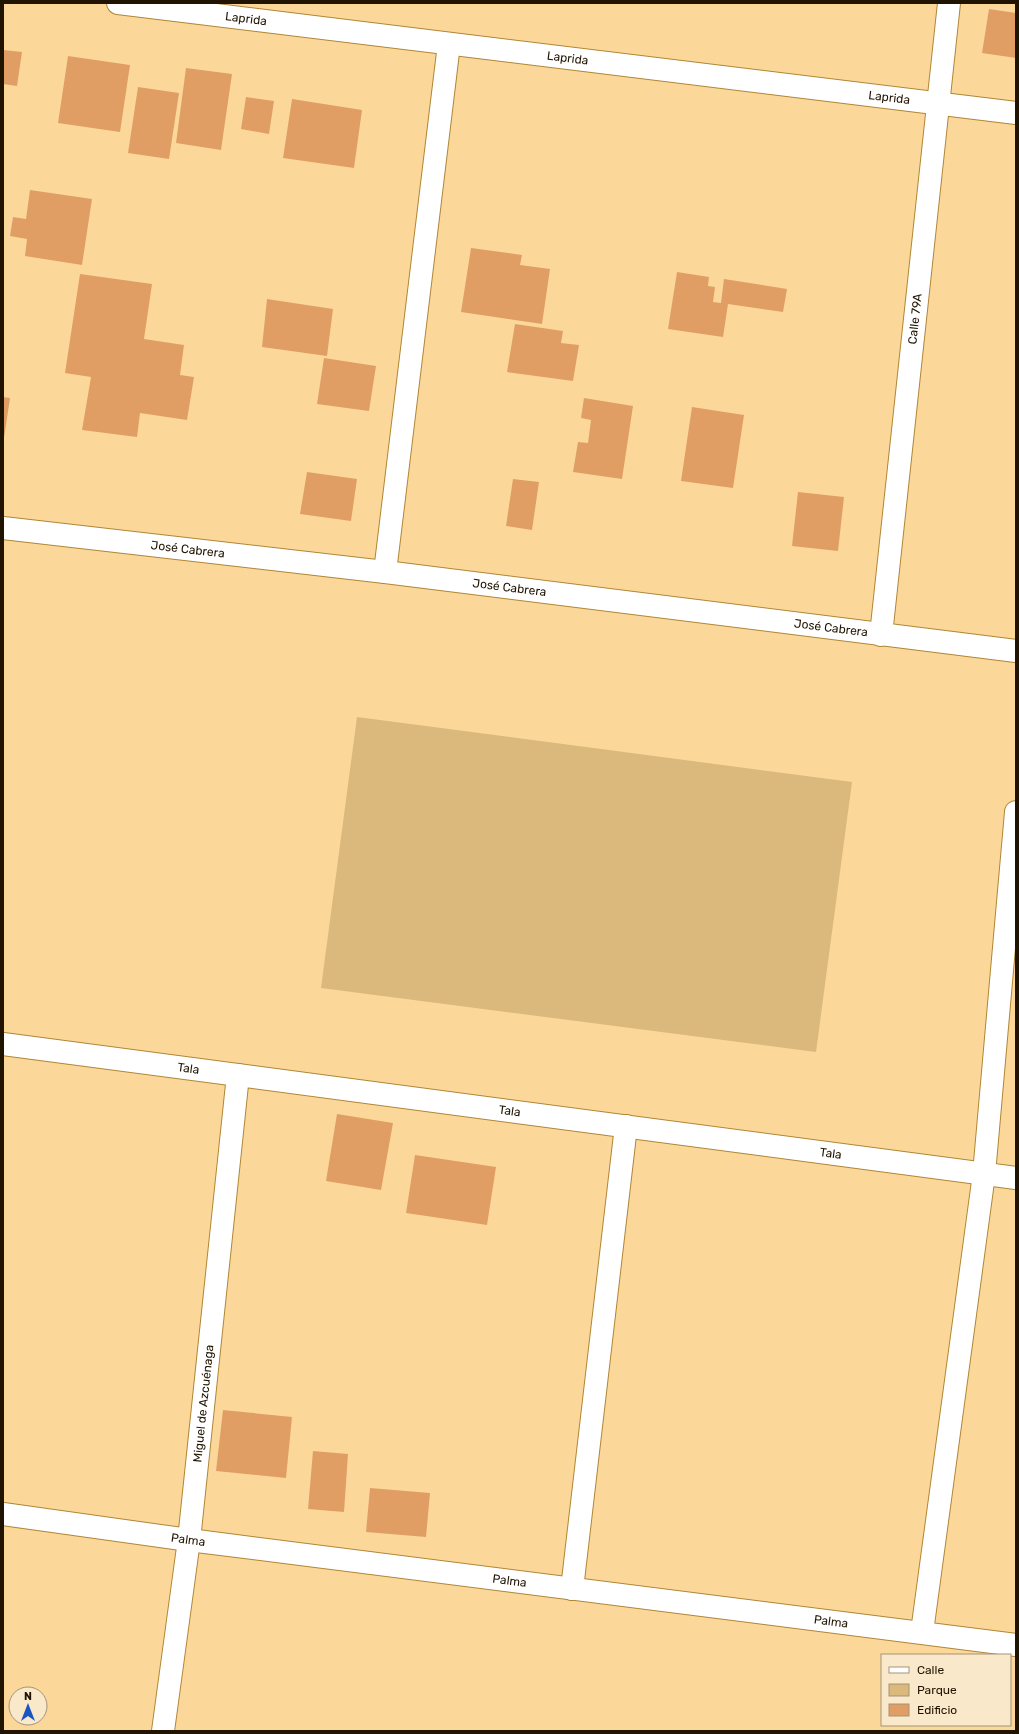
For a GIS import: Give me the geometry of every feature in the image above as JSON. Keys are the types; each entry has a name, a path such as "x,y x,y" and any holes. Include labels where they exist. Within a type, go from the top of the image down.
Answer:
{"street":[{"name":"Laprida","path":"118,3 1016,113"},
{"name":"Calle 79A","path":"881,635 949,3"},
{"path":"385,572 450,44"},
{"name":"José Cabrera","path":"3,528 385,572 1016,651"},
{"path":"922,1632 984,1174 1016,812"},
{"name":"Tala","path":"3,1044 1016,1178"},
{"name":"Miguel de Azcuénaga","path":"163,1731 189,1540 238,1075"},
{"path":"572,1589 626,1126"},
{"name":"Palma","path":"3,1514 189,1540 1016,1645"}],"green space":[{"path":"357,717 852,782 816,1052 321,988"}],"building":[{"path":"989,9 1016,13 1016,58 982,53"},
{"path":"3,50 22,52 17,86 3,84"},
{"path":"68,56 130,65 120,132 58,123"},
{"path":"186,68 232,74 221,150 176,143"},
{"path":"138,87 179,93 169,159 128,153"},
{"path":"246,97 274,101 269,134 241,129"},
{"path":"292,99 362,110 354,168 283,158"},
{"path":"30,190 92,199 82,265 25,256 27,239 10,236 13,217 26,219"},
{"path":"471,248 522,255 520,265 550,269 542,324 461,312"},
{"path":"677,272 709,277 708,286 715,287 713,302 721,303 724,279 787,289 783,312 728,304 723,337 668,329"},
{"path":"80,274 152,284 144,339 184,345 180,375 194,377 187,420 140,413 137,437 82,430 91,377 65,373"},
{"path":"267,299 333,309 327,356 262,347"},
{"path":"515,324 563,331 561,343 579,345 573,381 507,372"},
{"path":"324,358 376,366 369,411 317,404"},
{"path":"3,397 10,398 4,438 3,438"},
{"path":"584,398 633,406 622,479 573,472 578,442 588,443 591,420 581,418"},
{"path":"692,407 744,415 733,488 681,481"},
{"path":"307,472 357,479 351,521 300,514"},
{"path":"513,479 539,482 532,530 506,526"},
{"path":"798,492 844,497 838,551 792,546"},
{"path":"337,1114 393,1123 381,1190 326,1181"},
{"path":"415,1155 496,1167 487,1225 406,1213"},
{"path":"223,1410 292,1417 286,1478 216,1471"},
{"path":"313,1451 348,1454 344,1512 308,1509"},
{"path":"370,1488 430,1493 426,1537 366,1532"}]}
